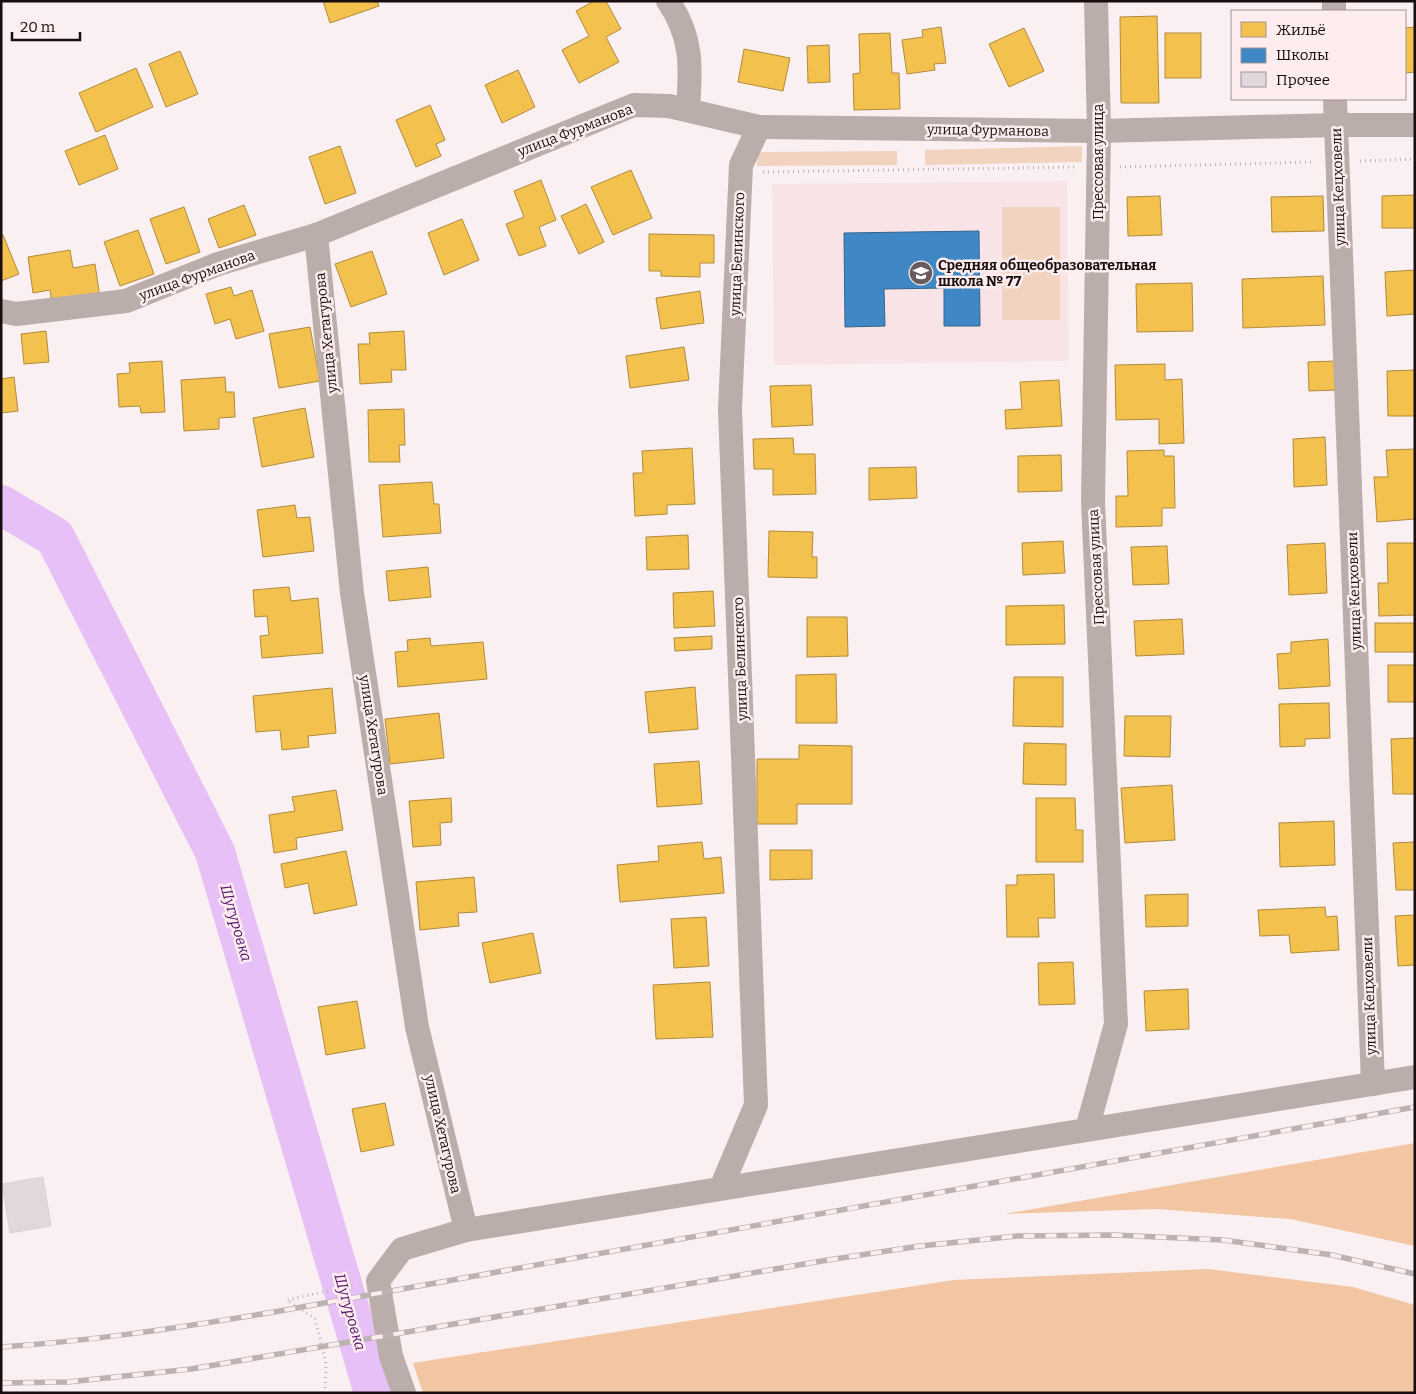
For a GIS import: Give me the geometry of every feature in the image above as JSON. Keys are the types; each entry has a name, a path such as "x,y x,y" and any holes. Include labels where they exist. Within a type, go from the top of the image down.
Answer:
{"street":[{"name":"Прессовая улица","path":"1087,1129 1116,1024 1093,501 1099,131 1096,1"},
{"path":"673,3 688,48 691,73 688,110"},
{"name":"улица Кецховели","path":"1335,100 1373,1084"},
{"name":"улица Фурманова","path":"1,311 16,314 126,302 218,264 316,235 634,105 654,104 759,127 1099,131 1415,125"},
{"name":"улица Белинского","path":"721,1188 756,1105 730,409 741,165 759,127"},
{"name":"улица Хетагурова","path":"316,235 352,593 418,1028 466,1230"},
{"path":"404,1393 391,1356 378,1281 402,1249 466,1230 1415,1077"}],"path":[{"path":"325,1393 326,1362 315,1319 287,1300 378,1281"}],"shaded area":[{"path":"1082,146 1082,162 925,165 925,150"},
{"path":"897,151 897,165 757,166 756,152"},
{"name":"Средняя общеобразовательная школа № 77","path":"1067,181 1069,361 774,365 772,184"},
{"path":"1002,207 1060,207 1060,320 1002,320"},
{"path":"1415,1143 1415,1246 1290,1219 1157,1209 1004,1214"},
{"path":"1208,1269 1353,1287 1415,1305 1415,1393 423,1393 413,1363 954,1280"}],"building: Жильё":[{"path":"323,1 377,1 379,6 330,23"},
{"path":"594,1 606,1 621,29 606,37 619,62 579,83 562,50 589,36 576,11"},
{"path":"1157,16 1159,103 1121,103 1120,17"},
{"path":"941,27 946,63 934,64 935,70 907,74 902,40 923,37 922,30"},
{"path":"1415,27 1415,72 1406,73 1406,28"},
{"path":"1024,28 1044,71 1009,87 989,44"},
{"path":"890,33 892,73 899,73 900,109 854,110 853,74 860,73 859,34"},
{"path":"1165,33 1201,33 1201,78 1165,78"},
{"path":"829,45 830,82 808,83 807,46"},
{"path":"744,49 790,58 783,91 738,82"},
{"path":"180,51 198,94 166,107 149,64"},
{"path":"136,68 153,107 96,132 79,93"},
{"path":"518,70 535,107 502,123 485,85"},
{"path":"430,105 445,140 436,144 441,156 416,167 396,120"},
{"path":"105,135 118,169 79,185 65,151"},
{"path":"340,146 356,193 325,204 309,157"},
{"path":"631,170 652,218 613,235 591,187"},
{"path":"541,180 556,220 539,227 546,246 519,256 506,224 524,217 514,191"},
{"path":"1415,195 1415,228 1382,228 1382,196"},
{"path":"1160,196 1162,235 1128,236 1127,197"},
{"path":"1323,196 1324,231 1272,232 1271,197"},
{"path":"586,204 604,242 579,254 561,216"},
{"path":"244,205 256,235 219,248 208,219"},
{"path":"184,207 200,252 166,264 150,219"},
{"path":"462,219 479,260 444,275 428,233"},
{"path":"138,230 154,274 120,286 104,242"},
{"path":"649,234 714,235 714,263 700,263 700,277 661,276 661,271 649,271"},
{"path":"1,235 3,235 19,274 1,281"},
{"path":"70,250 73,268 95,264 100,298 52,306 50,290 33,293 28,257"},
{"path":"372,251 387,294 351,307 335,264"},
{"path":"1415,270 1415,314 1387,316 1385,272"},
{"path":"1323,276 1325,325 1243,328 1242,279"},
{"path":"1192,283 1193,331 1137,332 1136,284"},
{"path":"231,287 234,296 252,290 264,331 236,339 230,319 215,324 206,294"},
{"path":"700,291 704,323 661,329 656,298"},
{"path":"310,327 320,381 279,388 269,334"},
{"path":"46,331 49,362 24,364 21,334"},
{"path":"404,331 406,370 391,370 392,382 360,384 358,344 370,344 369,333"},
{"path":"684,347 689,380 630,388 626,356"},
{"path":"162,361 165,412 141,413 140,406 119,407 117,374 130,373 129,363"},
{"path":"1335,361 1336,390 1309,391 1308,362"},
{"path":"1165,364 1165,380 1182,379 1184,443 1159,444 1159,419 1116,420 1115,365"},
{"path":"1415,370 1415,416 1388,416 1387,371"},
{"path":"14,377 18,411 1,413 1,379"},
{"path":"225,377 226,392 234,392 235,417 219,418 219,429 184,431 181,380"},
{"path":"1059,380 1062,426 1006,429 1005,410 1022,409 1020,382"},
{"path":"811,385 813,425 772,427 770,386"},
{"path":"305,408 314,457 262,467 253,418"},
{"path":"404,409 405,445 399,445 400,462 369,462 368,410"},
{"path":"1325,437 1327,485 1294,487 1293,439"},
{"path":"793,438 794,454 815,454 816,494 773,495 773,469 754,469 753,439"},
{"path":"692,448 695,504 667,505 667,514 635,516 633,473 643,473 642,451"},
{"path":"1415,449 1415,519 1377,522 1374,477 1388,477 1386,450"},
{"path":"1164,450 1164,456 1174,456 1175,508 1162,508 1162,526 1116,527 1116,496 1128,496 1127,451"},
{"path":"1061,455 1062,491 1018,492 1018,456"},
{"path":"916,467 917,498 869,500 869,468"},
{"path":"432,482 434,504 439,504 441,533 383,537 379,485"},
{"path":"295,505 297,518 310,517 314,551 263,557 257,510"},
{"path":"769,531 813,532 812,557 817,557 817,578 768,577"},
{"path":"688,535 689,569 647,570 646,537"},
{"path":"1063,541 1065,573 1023,575 1022,543"},
{"path":"1325,543 1327,593 1289,595 1287,545"},
{"path":"1387,543 1415,543 1415,615 1379,616 1378,583 1388,583"},
{"path":"1167,546 1169,584 1133,585 1131,547"},
{"path":"428,567 431,597 389,601 386,571"},
{"path":"289,587 291,601 318,598 323,653 262,658 260,636 269,635 267,616 255,617 253,590"},
{"path":"713,591 715,626 674,628 673,593"},
{"path":"1064,605 1065,644 1006,645 1006,606"},
{"path":"807,617 847,617 848,656 807,657"},
{"path":"1182,619 1184,654 1136,656 1134,621"},
{"path":"1375,623 1415,623 1415,652 1375,652"},
{"path":"712,636 712,649 675,651 674,638"},
{"path":"430,638 431,646 483,642 487,679 398,687 395,652 408,651 407,640"},
{"path":"1328,639 1330,686 1279,689 1277,654 1291,653 1291,642"},
{"path":"1388,665 1415,665 1415,702 1388,702"},
{"path":"836,674 837,723 796,723 796,675"},
{"path":"1014,677 1063,677 1063,727 1013,726"},
{"path":"695,687 698,729 649,733 645,692"},
{"path":"332,688 336,733 308,736 309,747 282,750 280,730 256,732 253,696"},
{"path":"1329,703 1330,738 1305,739 1305,746 1280,747 1279,704"},
{"path":"439,713 444,758 390,764 385,719"},
{"path":"1125,716 1171,716 1170,757 1124,756"},
{"path":"1415,738 1415,794 1393,794 1391,739"},
{"path":"1024,743 1066,744 1066,785 1023,784"},
{"path":"799,745 852,746 852,804 797,804 797,824 757,824 757,759 799,759"},
{"path":"699,761 702,804 657,807 654,764"},
{"path":"1172,785 1175,840 1125,843 1121,788"},
{"path":"336,790 343,830 296,838 297,849 274,853 269,815 295,811 292,797"},
{"path":"451,798 452,822 440,823 441,845 413,847 409,801"},
{"path":"1036,798 1075,798 1076,830 1083,830 1083,862 1036,862"},
{"path":"1334,821 1335,865 1280,867 1279,823"},
{"path":"702,842 704,859 721,857 724,893 620,902 617,865 659,861 658,846"},
{"path":"1415,842 1415,890 1396,890 1393,843"},
{"path":"770,850 812,850 812,879 770,880"},
{"path":"346,851 357,905 314,914 308,883 285,888 281,864"},
{"path":"1054,874 1055,918 1038,918 1039,937 1007,937 1006,885 1017,885 1017,875"},
{"path":"474,877 477,912 458,913 459,926 420,930 416,882"},
{"path":"1188,894 1188,926 1146,927 1145,895"},
{"path":"1325,907 1326,917 1337,916 1339,950 1291,953 1289,935 1260,936 1258,910"},
{"path":"1415,915 1415,965 1398,966 1395,916"},
{"path":"706,917 709,966 674,968 671,919"},
{"path":"533,933 541,973 490,983 482,943"},
{"path":"1073,962 1075,1004 1039,1005 1038,963"},
{"path":"710,982 713,1037 656,1039 653,985"},
{"path":"1188,989 1189,1029 1146,1031 1144,991"},
{"path":"357,1001 365,1048 326,1055 318,1007"},
{"path":"385,1103 394,1145 361,1152 352,1109"}],"building: Школы":[{"path":"979,231 980,326 944,326 944,288 884,289 885,326 845,327 844,233"}],"building: Прочее":[{"path":"43,1177 51,1226 10,1233 2,1184"}],"waterway":[{"name":"Шугуровка","path":"1,505 55,537 215,852 374,1393"}],"railway":[{"path":"1,1347 104,1337 274,1312 1415,1107"},
{"path":"1,1383 68,1382 191,1369 828,1260 920,1246 1017,1236 1114,1235 1223,1240 1332,1255 1415,1274"}],"place":[{"name":"Средняя общеобразовательная школа № 77","path":"921,273"}]}
